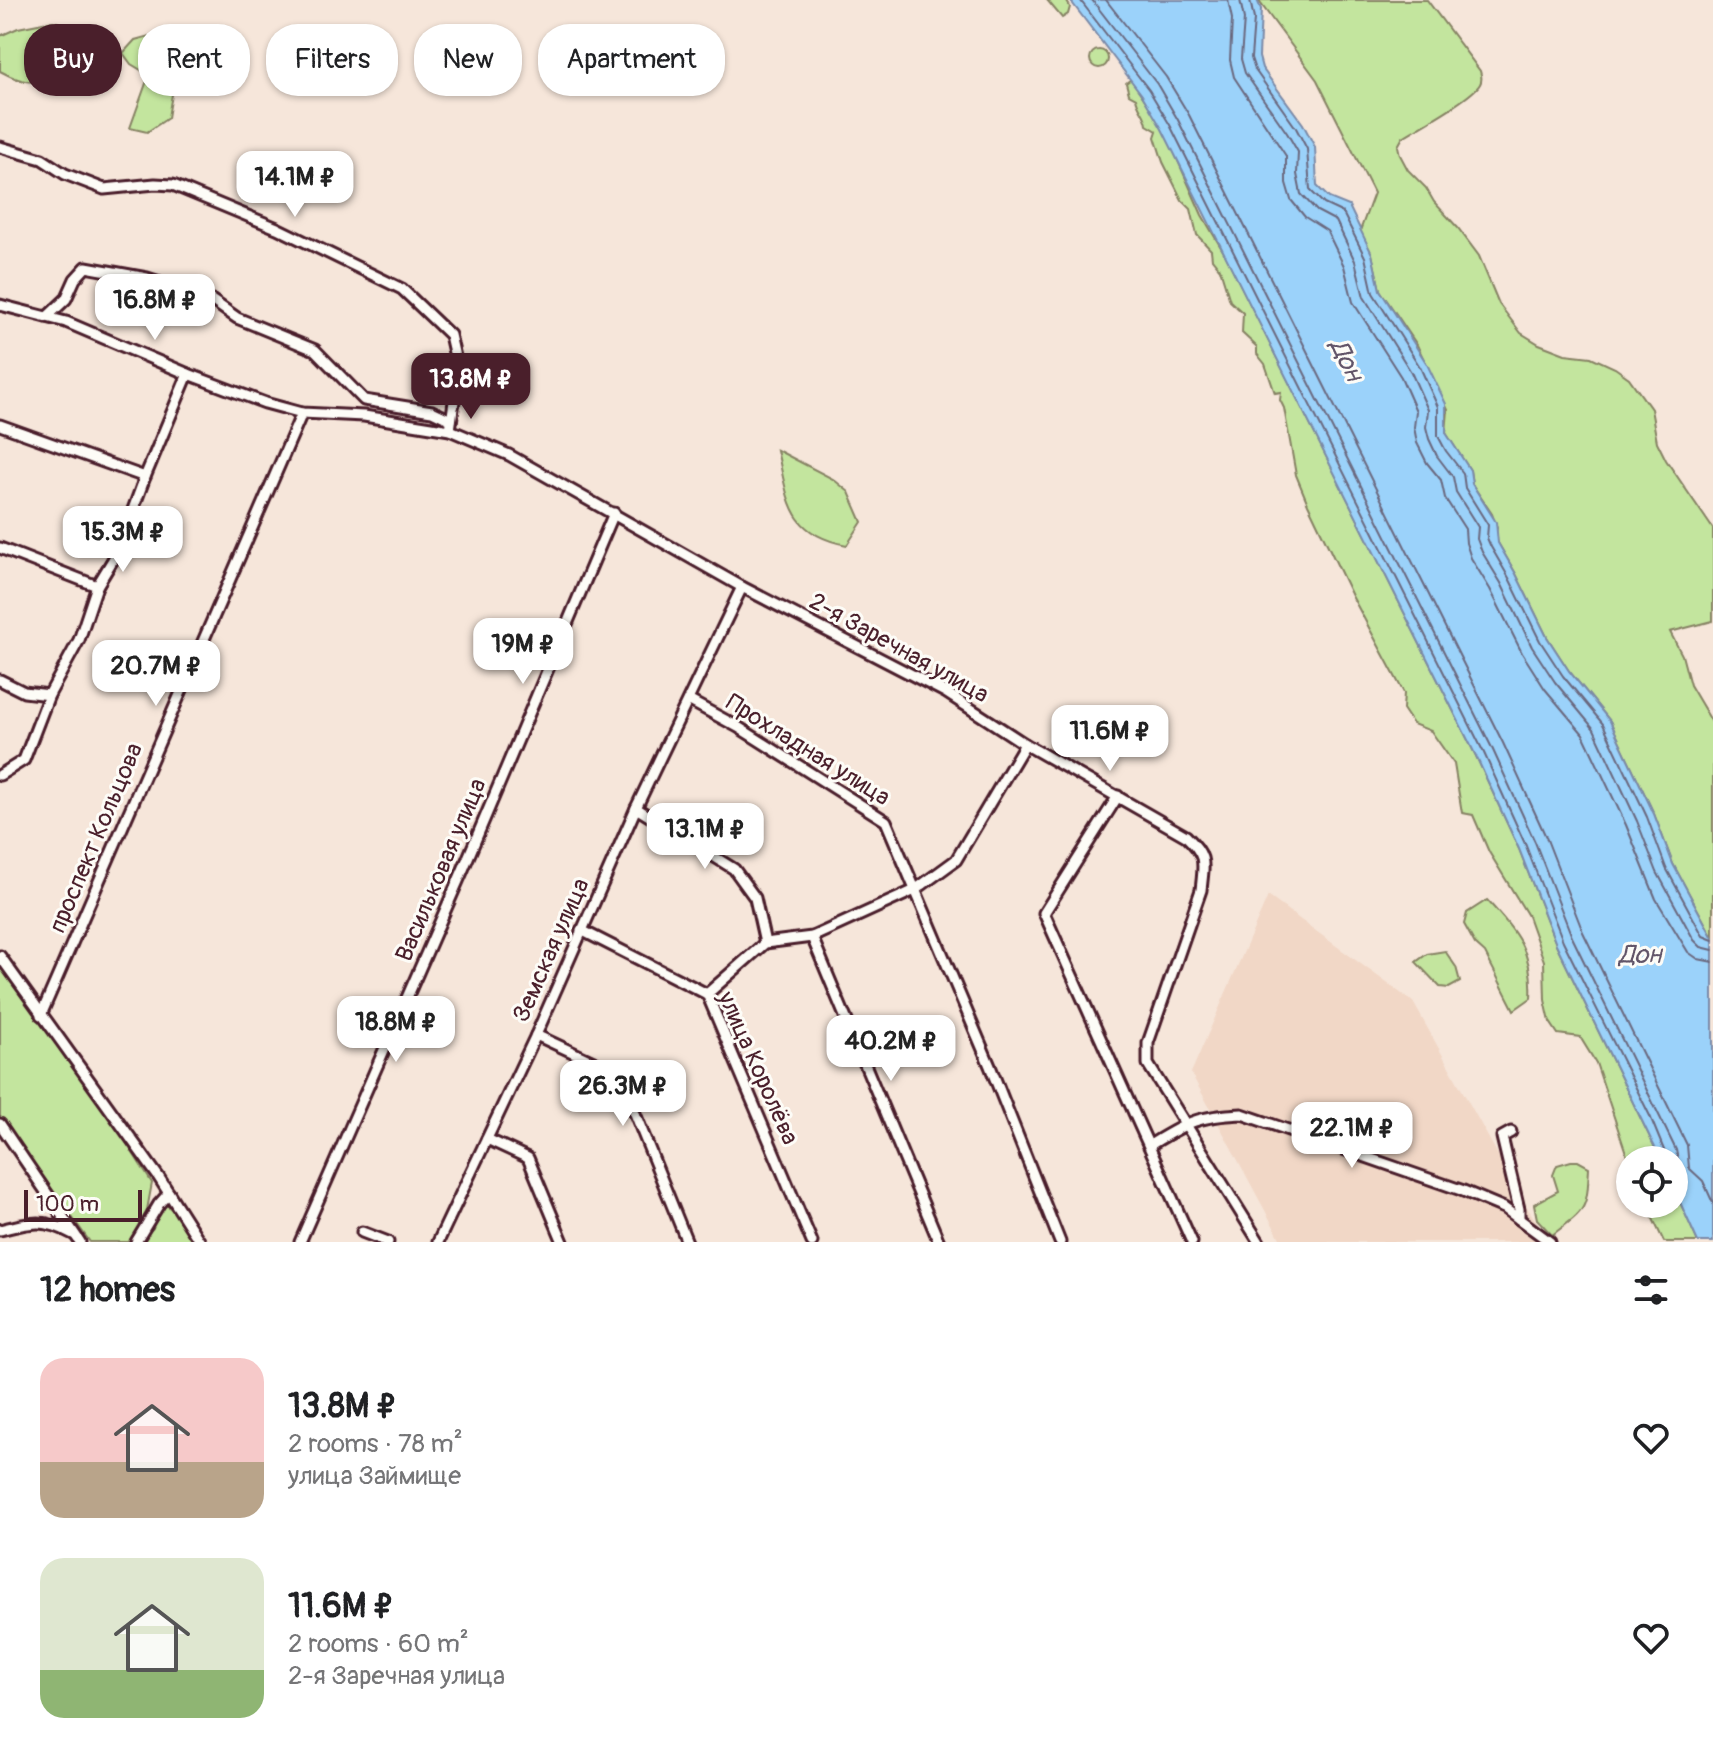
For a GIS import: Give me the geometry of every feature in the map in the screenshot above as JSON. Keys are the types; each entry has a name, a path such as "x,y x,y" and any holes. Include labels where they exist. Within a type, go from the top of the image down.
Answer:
{"street":[{"path":"0,147 42,159 65,174 104,189 173,185 277,228 402,289 450,335 455,357 451,425"},
{"path":"47,317 66,299 75,279 86,267 147,278 207,297 237,318 315,350 364,400 432,411 451,425"},
{"path":"0,305 66,322 188,374 265,403 302,413 451,425"},
{"path":"0,775 24,760 49,695 79,640 97,586 117,553 188,374"},
{"name":"проспект Кольцова","path":"41,1015 302,413"},
{"path":"0,425 145,477"},
{"name":"2-я Заречная улица","path":"451,425 742,587 945,692 1025,744 1186,836 1201,851 1201,890 1148,1043 1148,1064 1259,1242"},
{"name":"Васильковая улица","path":"300,1242 462,872 614,513"},
{"path":"0,548 97,586"},
{"name":"Земская улица","path":"438,1242 536,1035 636,808 690,701 742,587"},
{"path":"0,680 24,692 49,695"},
{"name":"Прохладная улица","path":"690,701 738,727 886,821 990,1066 1060,1242"},
{"path":"707,994 765,943 812,937 915,890 956,860 1025,744"},
{"path":"1118,796 1044,913 1192,1242"},
{"path":"636,808 734,869 755,898 765,943"},
{"name":"улица Королёва","path":"581,930 707,994 812,1242"},
{"path":"812,937 939,1242"},
{"path":"0,956 169,1193 200,1242"},
{"path":"536,1035 619,1074 687,1242"},
{"path":"1150,1145 1186,1123 1207,1116 1242,1114 1461,1190 1504,1208 1550,1242"},
{"path":"0,1124 78,1239"},
{"path":"1511,1132 1502,1137 1519,1219"},
{"path":"487,1139 528,1158 563,1242"},
{"path":"136,1242 169,1193"},
{"path":"0,1230 27,1223 51,1222 78,1239"},
{"path":"362,1232 388,1242"}],"shaded area":[{"path":"1268,896 1413,1002 1528,1209 1550,1242 1282,1242 1191,1073"}],"green space":[{"path":"1047,0 1066,0 1070,7 1068,14 1062,18"},
{"path":"1258,0 1427,0 1480,71 1481,80 1467,97 1403,137 1398,146 1408,170 1426,188 1479,256 1499,304 1521,333 1565,354 1591,357 1629,378 1651,409 1657,442 1666,460 1713,529 1713,621 1670,632 1682,655 1690,685 1713,724 1713,938 1673,864 1654,814 1610,721 1569,671 1547,637 1495,537 1497,528 1492,514 1472,484 1470,470 1446,433 1448,410 1417,345 1380,290 1372,254 1360,231 1374,193 1317,80"},
{"path":"24,27 24,81 0,71 0,36"},
{"path":"138,39 138,68 123,53"},
{"path":"1095,50 1103,50 1108,59 1106,66 1095,68 1090,63 1090,55"},
{"path":"1131,79 1163,127 1202,215 1226,256 1476,756 1519,849 1556,944 1654,1146 1624,1146 1596,1063 1580,1037 1558,1034 1550,1022 1545,1000 1544,961 1528,916 1489,852 1473,815 1462,813 1454,764 1431,731 1413,724 1403,709 1404,693 1352,596 1296,475 1280,400 1281,392 1275,393 1265,364 1257,354 1257,347 1242,333 1243,313 1230,301 1211,250 1197,235 1191,209 1182,200 1163,162 1155,137 1157,131 1147,125 1126,83"},
{"path":"141,96 172,96 168,118 147,132 130,128"},
{"path":"777,450 833,479 849,492 862,522 847,545 813,533 802,524 789,500"},
{"path":"1487,900 1507,922 1526,955 1531,998 1514,1010 1485,953 1475,944 1464,924 1467,913"},
{"path":"1445,951 1456,967 1460,982 1449,988 1440,987 1416,962 1427,954"},
{"path":"0,966 106,1111 152,1183 144,1226 133,1242 90,1242 0,1117"},
{"path":"1571,1161 1589,1167 1586,1201 1579,1213 1552,1235 1537,1219 1534,1204 1558,1191 1553,1175 1557,1165"},
{"path":"165,1203 178,1216 194,1242 139,1242 153,1228 156,1214"},
{"path":"1653,1218 1687,1218 1698,1242 1664,1242"}],"water":[{"name":"Дон","path":"1070,0 1257,0 1261,9 1259,57 1262,68 1303,124 1315,147 1317,186 1329,198 1349,206 1372,254 1380,290 1427,364 1446,404 1446,433 1470,470 1472,484 1496,522 1498,543 1547,637 1569,671 1610,721 1654,814 1673,864 1713,938 1713,1242 1698,1242 1687,1218 1688,1146 1654,1146 1556,944 1519,849 1476,756 1162,129 1142,95"}]}
